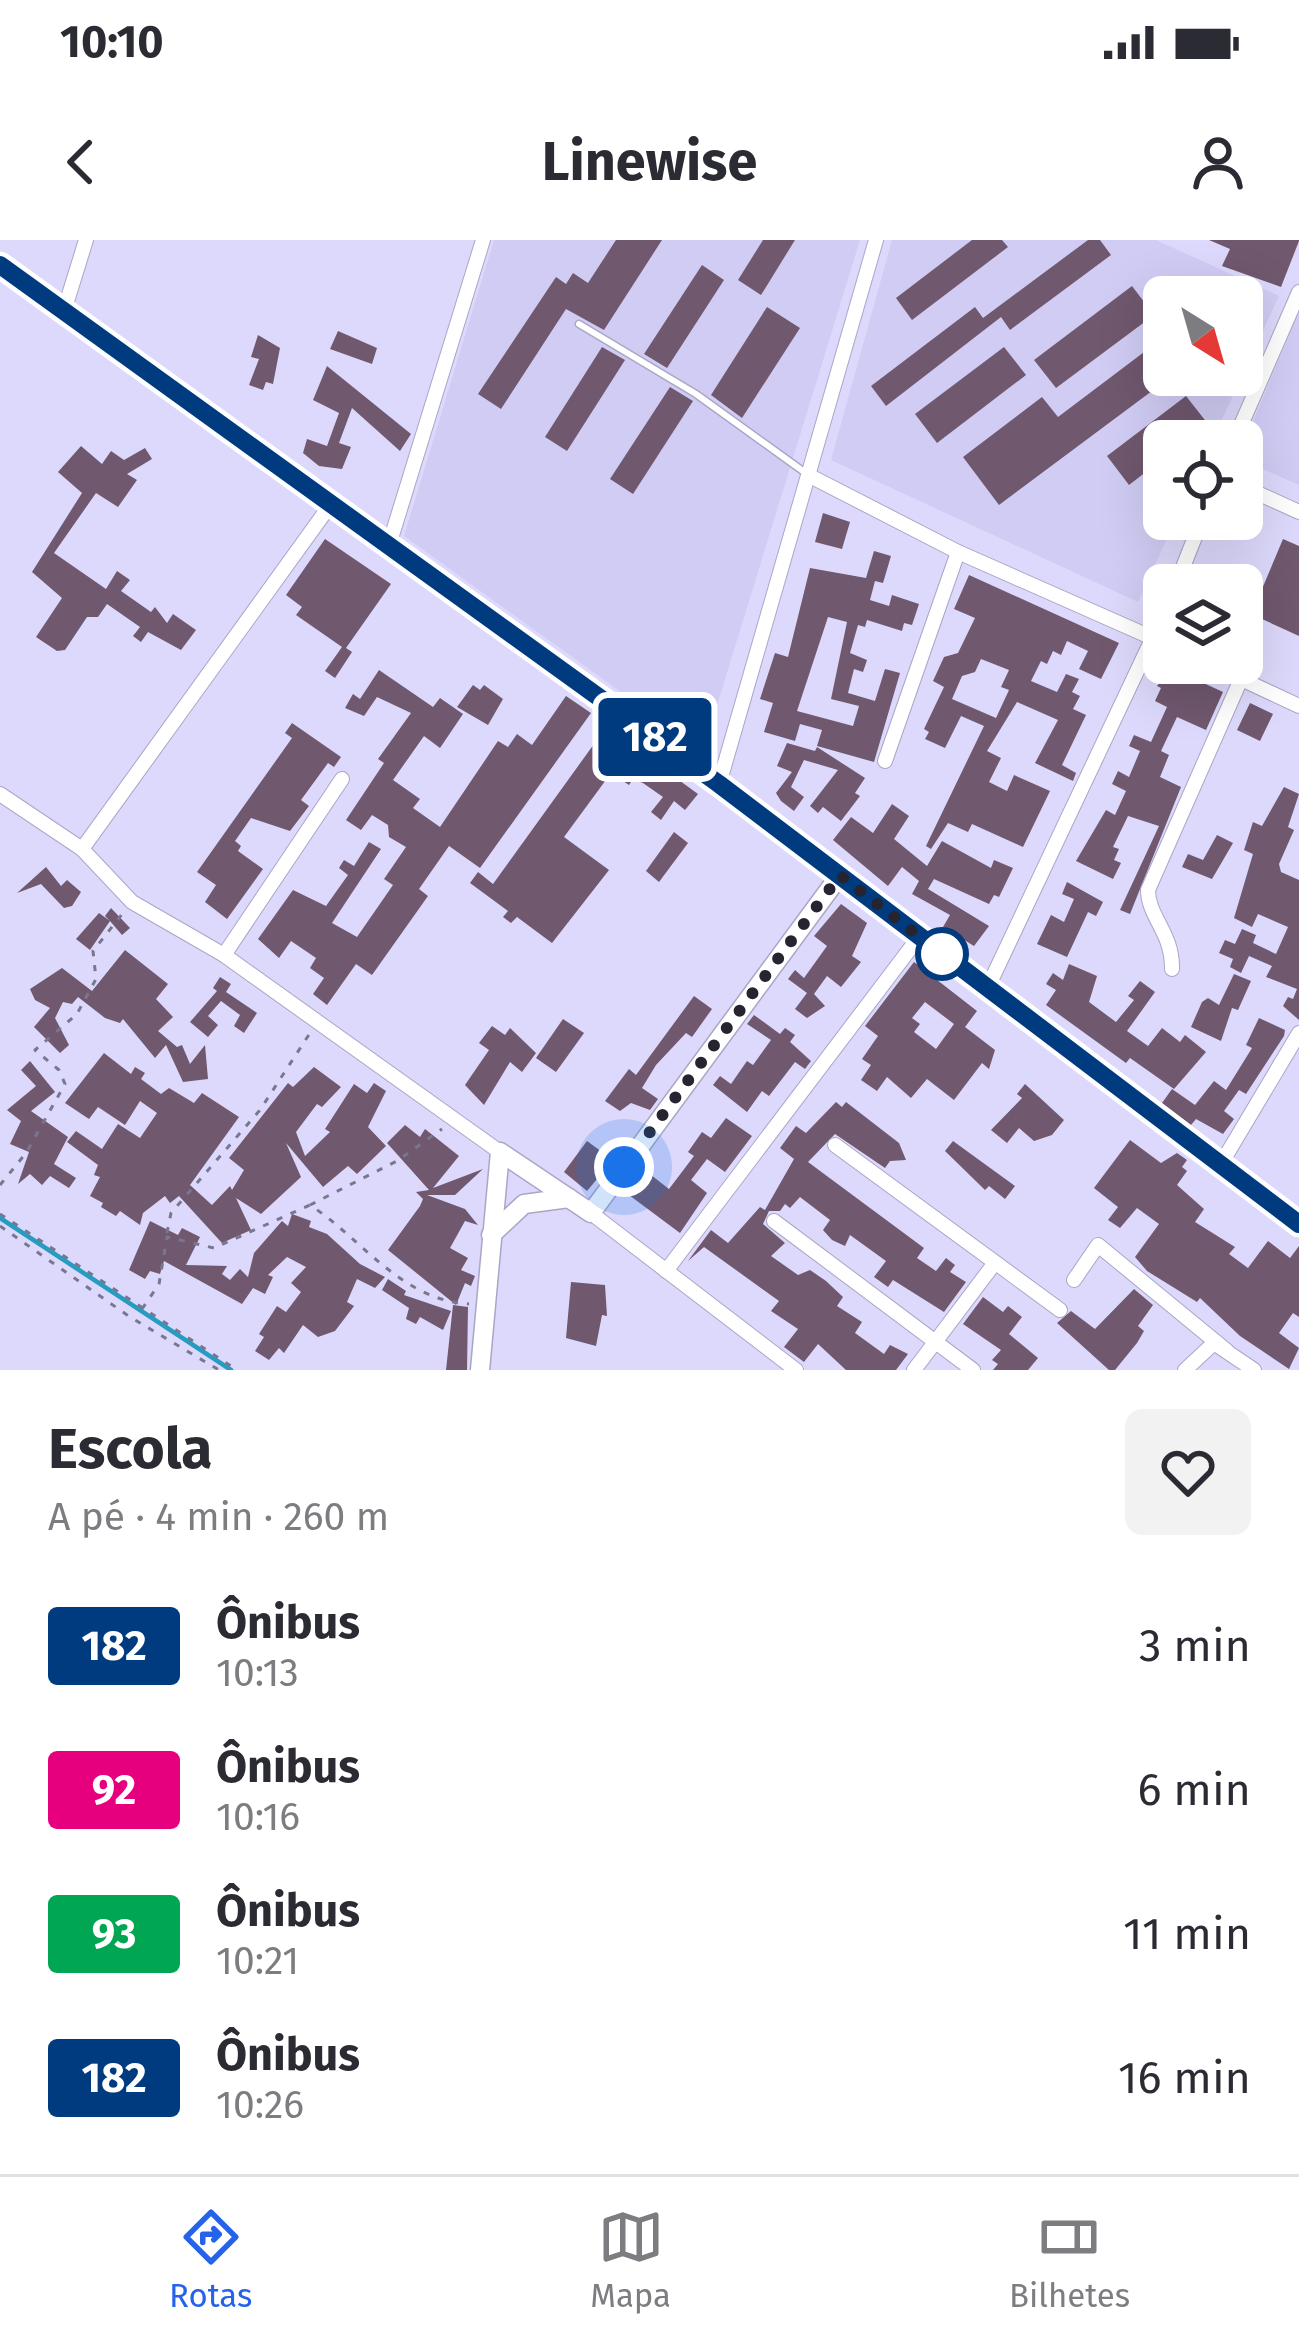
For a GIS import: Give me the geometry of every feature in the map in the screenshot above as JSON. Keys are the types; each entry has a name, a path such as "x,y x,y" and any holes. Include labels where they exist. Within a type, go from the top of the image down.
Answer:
{"street":[{"path":"64,311 86,240"},
{"path":"389,545 483,240"},
{"path":"719,784 876,240"},
{"path":"0,265 719,784 1299,1224"},
{"path":"1243,420 1299,292"},
{"path":"810,476 958,552 1143,634"},
{"path":"1263,496 1299,512"},
{"path":"82,849 331,504"},
{"path":"885,761 958,552"},
{"path":"988,987 1143,673"},
{"path":"1172,969 1164,925 1148,906 1148,890 1239,684"},
{"path":"1252,684 1299,706"},
{"path":"224,955 342,779"},
{"path":"0,794 82,849 132,902 224,955 591,1213 796,1370"},
{"path":"591,1213 840,875"},
{"path":"666,1271 920,937"},
{"path":"1221,1164 1299,1033"},
{"path":"835,1145 1060,1310"},
{"path":"479,1370 489,1304 490,1236 500,1152"},
{"path":"490,1236 524,1204 569,1198"},
{"path":"774,1221 974,1370"},
{"path":"1074,1280 1098,1245 1227,1351"},
{"path":"914,1370 994,1264"},
{"path":"1176,1370 1204,1331"},
{"path":"1185,1370 1214,1343 1254,1370"}],"lane":[{"path":"579,324 696,394 810,476"}],"path":[{"path":"0,1185 26,1153 65,1084 59,1070 35,1050 77,1014 96,980 93,951 132,902"},
{"path":"142,1309 159,1284 171,1214 272,1094 317,1022"},
{"path":"167,1237 214,1248 397,1162 453,1120"},
{"path":"310,1205 396,1277 432,1295 489,1304"},
{"path":"0,1214 237,1370"},
{"path":"0,1226 130,1317 219,1370"}],"shaded area":[{"path":"494,240 860,240 703,751 404,536"},
{"path":"892,240 1156,240 1235,276 1143,276 1143,396 1233,396 1222,420 1143,420 1143,540 1166,540 1155,564 1143,564 1138,602 831,460"},
{"path":"1263,289 1279,296 1263,331"},
{"path":"1299,311 1299,485 1263,469 1263,420 1254,420"}],"building":[{"path":"616,240 662,240 604,330 566,309 501,409 478,394 556,277 566,284 573,273 588,283"},
{"path":"763,240 795,240 761,295 738,280"},
{"path":"972,240 1002,240 1008,247 912,320 896,298"},
{"path":"1088,240 1100,240 1111,255 1010,330 1001,317 886,406 871,386 975,307 983,318"},
{"path":"1209,240 1299,240 1281,287 1263,281 1263,276 1222,266 1230,249"},
{"path":"702,265 724,280 667,368 644,354"},
{"path":"1132,286 1143,300 1143,323 1056,388 1034,360"},
{"path":"767,307 800,328 742,418 711,395"},
{"path":"338,331 377,348 372,364 330,349"},
{"path":"258,335 280,348 273,384 266,382 263,390 249,385 259,359 251,357"},
{"path":"602,347 625,360 567,451 545,437"},
{"path":"1004,347 1026,375 937,443 915,414"},
{"path":"1143,353 1145,396 999,505 963,457 1042,397 1058,417"},
{"path":"327,366 411,434 400,451 352,408 339,443 351,447 342,469 319,466 303,453 307,439 327,446 339,413 313,400"},
{"path":"670,387 693,401 633,494 610,479"},
{"path":"1186,396 1205,420 1154,420"},
{"path":"1143,429 1143,474 1129,485 1107,456"},
{"path":"81,446 102,464 111,451 124,460 145,448 152,459 127,474 137,480 118,507 96,493 54,553 106,589 117,571 130,580 121,591 151,612 155,607 167,623 173,614 196,630 181,650 148,632 141,642 133,636 140,627 107,604 98,617 87,617 65,650 57,651 36,637 62,598 32,572 82,493 58,472"},
{"path":"823,513 850,522 842,549 815,542"},
{"path":"325,539 391,584 346,648 352,652 335,678 325,671 342,647 296,615 302,607 286,595"},
{"path":"1283,539 1299,546 1299,636 1263,619 1263,587"},
{"path":"874,551 891,556 883,583 875,581 870,600 889,606 892,595 919,604 912,625 904,623 902,631 867,620 865,627 858,625 850,653 867,660 863,672 854,669 848,693 875,701 885,669 900,673 874,762 817,746 822,730 800,724 795,741 764,732 773,703 760,699 775,653 788,657 810,568 866,578","holes":["828,617 847,622 831,699 859,706 853,726 797,711"]},
{"path":"969,575 1119,643 1101,679 1079,669 1088,651 1067,641 1061,655 1053,651 1047,664 1041,661 1031,681 1057,692 1066,674 1079,679 1072,692 1080,696 1073,709 1086,715 1062,765 1076,773 1073,781 1035,763 1058,720 1017,702 987,751 1001,758 989,782 1007,791 1014,775 1050,791 1023,847 972,824 968,832 948,823 931,849 926,846 984,726 961,716 945,748 925,739 929,732 924,729 944,687 933,681 944,657 958,653 975,618 954,609","holes":["981,659 1009,670 1001,687 1009,690 996,718 952,699 962,676 975,672"]},
{"path":"379,670 433,707 440,698 463,714 440,748 424,736 393,780 420,799 413,808 440,827 498,741 508,747 517,734 532,745 566,696 591,713 480,868 449,846 419,889 428,896 372,975 356,964 327,1005 313,994 324,978 310,968 316,958 291,941 279,958 258,939 293,890 326,906 348,875 339,868 344,860 354,866 369,842 381,849 332,923 357,937 393,885 384,879 406,847 389,837 388,825 372,815 361,830 346,820 384,763 378,759 411,713 377,697 364,716 345,708 353,694 360,699"},
{"path":"1206,684 1223,692 1206,730 1177,717 1161,751 1169,755 1160,777 1181,787 1130,914 1120,910 1159,826 1128,816 1113,847 1119,849 1114,860 1121,863 1113,879 1076,861 1106,810 1115,815 1126,791 1112,784 1118,771 1129,777 1140,751 1129,746 1134,735 1151,742 1167,707 1155,701 1161,688 1157,686"},
{"path":"473,685 480,690 484,685 503,699 488,725 457,707"},
{"path":"1250,703 1273,714 1260,741 1237,730"},
{"path":"292,723 341,757 334,767 328,763 301,800 309,806 290,831 251,818 235,841 241,846 238,851 263,869 227,919 205,902 216,885 197,872 292,738 285,733"},
{"path":"607,726 680,773 676,778 698,794 685,810 674,801 661,820 651,812 663,797 643,783 633,779 629,785 611,773 564,837 609,870 552,943 517,917 511,923 503,917 508,911 470,883 478,872 493,884"},
{"path":"787,743 815,751 817,747 865,778 855,793 860,796 841,821 823,807 818,813 810,806 838,770 804,760 791,787 804,797 794,811 781,801 776,793 792,772 777,766"},
{"path":"1284,787 1299,794 1288,827 1294,830 1279,864 1281,872 1299,880 1299,1020 1283,1006 1297,989 1266,977 1272,966 1249,956 1241,973 1230,967 1233,959 1219,953 1225,940 1235,944 1242,929 1256,935 1253,943 1276,954 1288,927 1258,914 1252,927 1234,918 1253,854 1244,850 1253,822 1262,826"},
{"path":"892,804 909,816 894,839 927,866 942,841 991,868 994,860 1013,868 999,897 994,895 989,904 934,879 928,889 989,926 974,946 943,927 950,915 912,894 919,881 902,867 888,886 833,840 851,817 873,833"},
{"path":"674,832 688,843 659,882 646,871"},
{"path":"1217,835 1233,843 1212,879 1182,867 1188,854 1203,860"},
{"path":"46,867 61,886 67,880 81,892 72,906 64,908 41,884 17,893"},
{"path":"1067,882 1103,902 1096,916 1088,912 1067,957 1037,944 1051,915 1064,922 1074,899 1062,894"},
{"path":"841,904 867,923 852,956 861,962 841,987 827,976 814,994 825,1006 807,1018 795,1009 807,993 788,979 795,970 804,978 827,946 814,936"},
{"path":"111,908 130,928 122,935 105,916"},
{"path":"99,913 110,921 90,950 76,939"},
{"path":"125,950 168,984 156,999 173,1017 158,1031 177,1047 182,1045 190,1064 205,1045 208,1079 183,1082 166,1045 155,1058 123,1019 120,1023 105,1018 78,997 72,1004 63,1002 55,1018 69,1045 60,1053 34,1027 50,1008 35,1000 30,989 62,968 92,991"},
{"path":"914,962 977,1011 965,1027 995,1050 989,1069 982,1063 954,1100 927,1079 911,1098 887,1077 877,1091 861,1080 871,1065 862,1059 878,1036 865,1026","holes":["925,1002 954,1024 936,1049 914,1032 920,1024 912,1018"]},
{"path":"1069,964 1097,976 1089,1002 1116,1022 1134,1000 1128,996 1140,981 1155,992 1127,1031 1148,1046 1162,1028 1180,1042 1185,1035 1206,1052 1174,1089 1130,1058 1126,1063 1046,1005 1056,990 1046,984 1053,973 1063,980"},
{"path":"1234,974 1251,981 1238,1010 1232,1008 1221,1041 1191,1027 1202,1002 1208,998 1219,1005"},
{"path":"220,977 231,984 226,992 257,1013 244,1033 234,1026 240,1015 221,1001 208,1016 218,1025 208,1037 190,1022 217,991 213,988"},
{"path":"694,996 712,1009 692,1037 686,1033 656,1065 642,1088 658,1099 650,1110 631,1103 620,1111 605,1101 629,1069 636,1075"},
{"path":"754,1015 780,1034 785,1028 795,1035 790,1042 811,1061 805,1069 795,1062 769,1096 762,1091 747,1112 713,1085 720,1076 731,1084 747,1061 753,1065 771,1040 747,1024"},
{"path":"1259,1018 1285,1030 1284,1036 1246,1094 1239,1090 1224,1111 1234,1119 1223,1134 1196,1119 1191,1125 1162,1103 1172,1089 1195,1105 1214,1081 1226,1090 1252,1048 1246,1045"},
{"path":"563,1019 584,1033 556,1072 536,1058"},
{"path":"492,1026 505,1035 510,1028 536,1053 522,1072 510,1062 484,1105 465,1085 489,1050 479,1043"},
{"path":"104,1053 131,1074 135,1067 145,1073 141,1079 161,1094 169,1088 194,1103 202,1093 239,1117 190,1185 212,1205 230,1186 232,1190 244,1170 229,1158 288,1083 293,1087 314,1067 341,1087 322,1107 317,1104 296,1132 305,1156 330,1132 325,1129 354,1084 367,1093 374,1083 386,1091 368,1127 386,1146 357,1174 348,1166 323,1187 286,1143 301,1177 261,1214 236,1198 251,1230 222,1243 179,1196 170,1203 165,1196 143,1213 140,1225 120,1211 116,1216 90,1196 100,1177 94,1175 98,1165 67,1142 76,1131 102,1149 118,1124 140,1138 157,1113 140,1101 125,1125 98,1107 89,1119 65,1103"},
{"path":"30,1061 55,1092 31,1111 68,1137 54,1164 76,1178 69,1188 50,1176 42,1185 30,1174 18,1184 29,1152 10,1144 21,1121 7,1110 36,1086 21,1070"},
{"path":"1025,1084 1064,1120 1052,1135 1034,1141 1019,1128 1007,1143 991,1130 1022,1098 1017,1094"},
{"path":"836,1102 842,1107 846,1102 899,1143 906,1160 890,1161 885,1168 835,1134 808,1162 924,1248 917,1258 936,1271 946,1258 955,1265 950,1272 966,1282 944,1312 893,1280 888,1287 874,1277 886,1261 850,1235 845,1246 832,1240 823,1230 830,1220 800,1197 790,1208 785,1204 780,1211 769,1211 763,1224 785,1243 771,1256 798,1275 810,1270 826,1281 843,1297 837,1306 862,1322 855,1333 884,1354 890,1345 908,1354 896,1370 846,1370 818,1344 804,1362 784,1347 798,1329 771,1311 779,1301 704,1247 688,1261 711,1230 728,1243 760,1207 765,1210 794,1159 780,1148 796,1126 806,1133"},
{"path":"726,1118 752,1136 725,1172 707,1159 691,1180 707,1193 680,1233 629,1195 651,1175 669,1189 694,1156 688,1152 702,1132 711,1138"},
{"path":"405,1125 420,1137 425,1129 459,1156 433,1188 483,1169 455,1195 427,1195 465,1209 478,1225 465,1221 450,1248 468,1258 461,1270 475,1276 471,1286 465,1283 456,1305 388,1250 420,1206 423,1199 416,1192 429,1190 387,1143"},
{"path":"1130,1140 1161,1163 1177,1153 1187,1160 1182,1167 1187,1171 1177,1185 1204,1209 1195,1222 1235,1247 1229,1254 1248,1268 1268,1241 1290,1258 1299,1246 1299,1317 1293,1313 1279,1333 1299,1348 1289,1369 1240,1336 1200,1298 1197,1302 1147,1271 1135,1257 1159,1224 1137,1208 1120,1228 1108,1220 1118,1207 1094,1188"},
{"path":"587,1141 613,1160 587,1191 564,1172"},
{"path":"953,1141 1015,1186 1005,1199 989,1186 985,1190 945,1151"},
{"path":"292,1214 311,1221 309,1227 327,1234 360,1264 385,1277 375,1288 357,1279 347,1302 354,1306 335,1331 318,1337 303,1325 284,1353 279,1348 269,1360 255,1351 264,1337 259,1334 277,1306 286,1312 301,1292 291,1283 306,1267 287,1257 268,1275 273,1277 265,1294 253,1288 242,1304 164,1261 160,1274 150,1271 145,1279 129,1270 150,1221 178,1235 182,1228 200,1237 186,1265 227,1266 222,1274 230,1280 240,1269 248,1277 254,1253 282,1221 288,1226"},
{"path":"388,1279 406,1291 404,1295 451,1311 443,1330 420,1317 416,1324 406,1319 409,1308 382,1290"},
{"path":"571,1282 605,1285 607,1316 602,1315 596,1346 566,1338"},
{"path":"1134,1289 1153,1305 1138,1326 1144,1331 1137,1343 1115,1370 1109,1370 1057,1323 1071,1311 1095,1329"},
{"path":"983,1297 1003,1312 1008,1306 1022,1317 1009,1334 1038,1358 1028,1370 993,1370 998,1364 992,1360 1001,1350 963,1324"},
{"path":"453,1305 468,1307 467,1370 446,1370"}],"waterway":[{"path":"0,1218 231,1370"}],"bus line":[{"name":"182","path":"0,265 719,784 1299,1224"}],"route":[{"path":"624,1167 840,875 946,956 942,954"}]}
